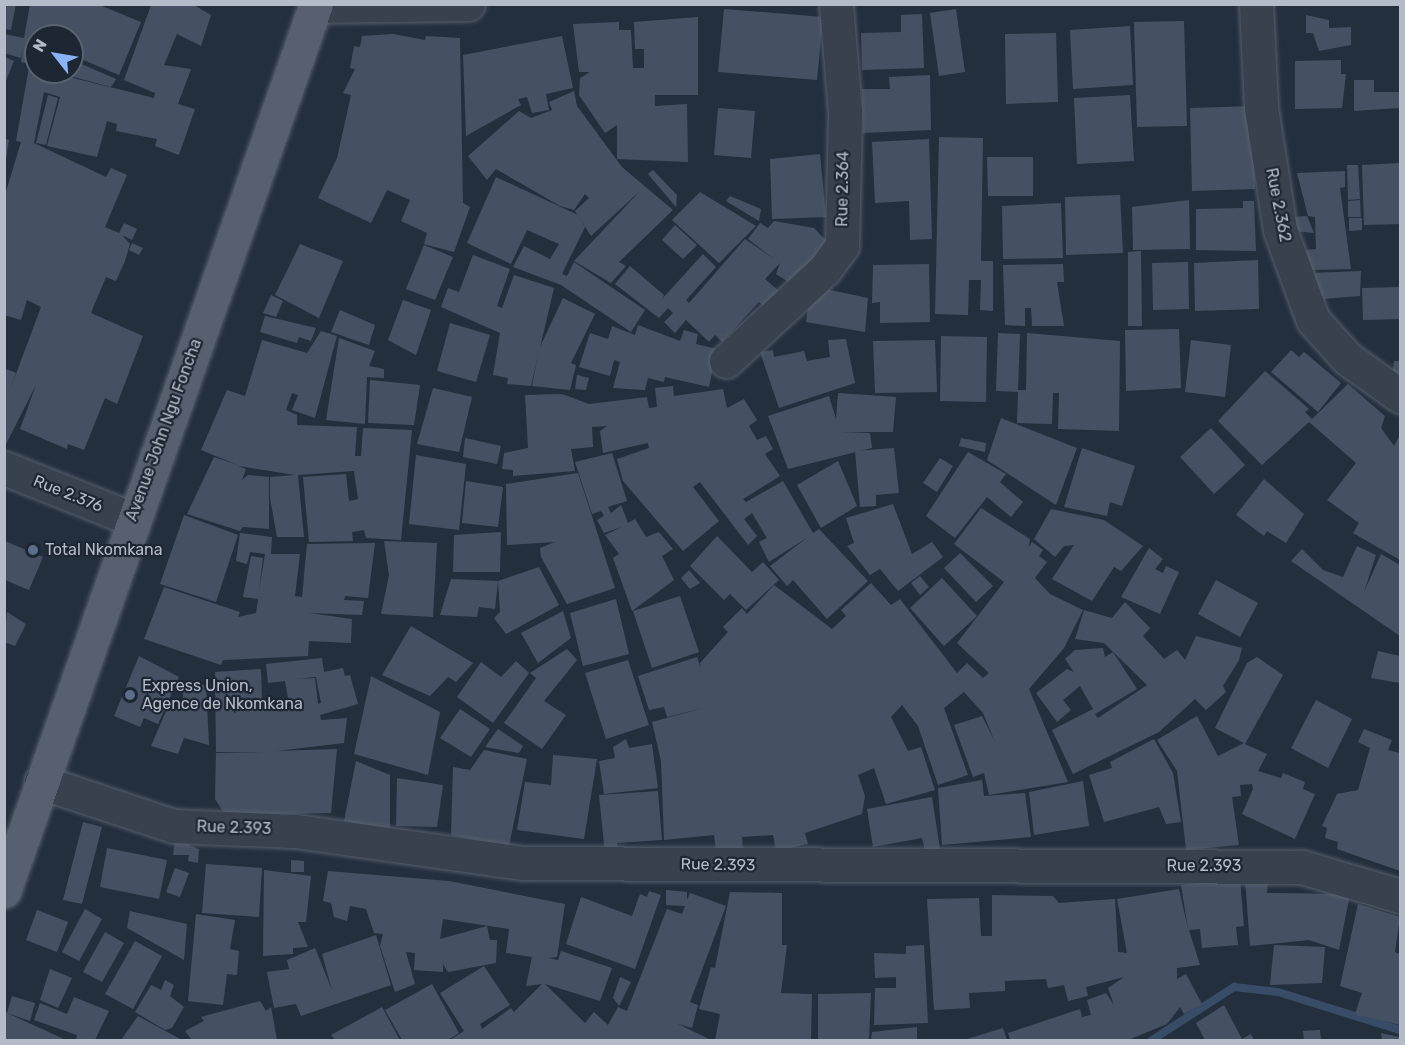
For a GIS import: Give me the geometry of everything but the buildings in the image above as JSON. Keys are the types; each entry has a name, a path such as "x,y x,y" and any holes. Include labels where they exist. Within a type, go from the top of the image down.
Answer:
{"main road":[{"name":"Avenue John Ngu Foncha","path":"4,891 132,519 316,5"}],"street":[{"path":"316,5 468,4"},
{"name":"Rue 2.364","path":"726,361 825,268 842,246 845,112 836,4"},
{"name":"Rue 2.362","path":"1256,4 1261,108 1280,230 1313,320 1348,359 1401,396"},
{"name":"Rue 2.376","path":"4,468 132,519"},
{"name":"Rue 2.393","path":"41,782 173,826 295,831 523,863 1302,867 1401,896"}],"waterway":[{"path":"1152,1040 1234,987 1278,992 1400,1030"}],"place":[{"name":"Total Nkomkana","path":"33,550"},
{"name":"Express Union, Agence de Nkomkana","path":"130,695"}]}
